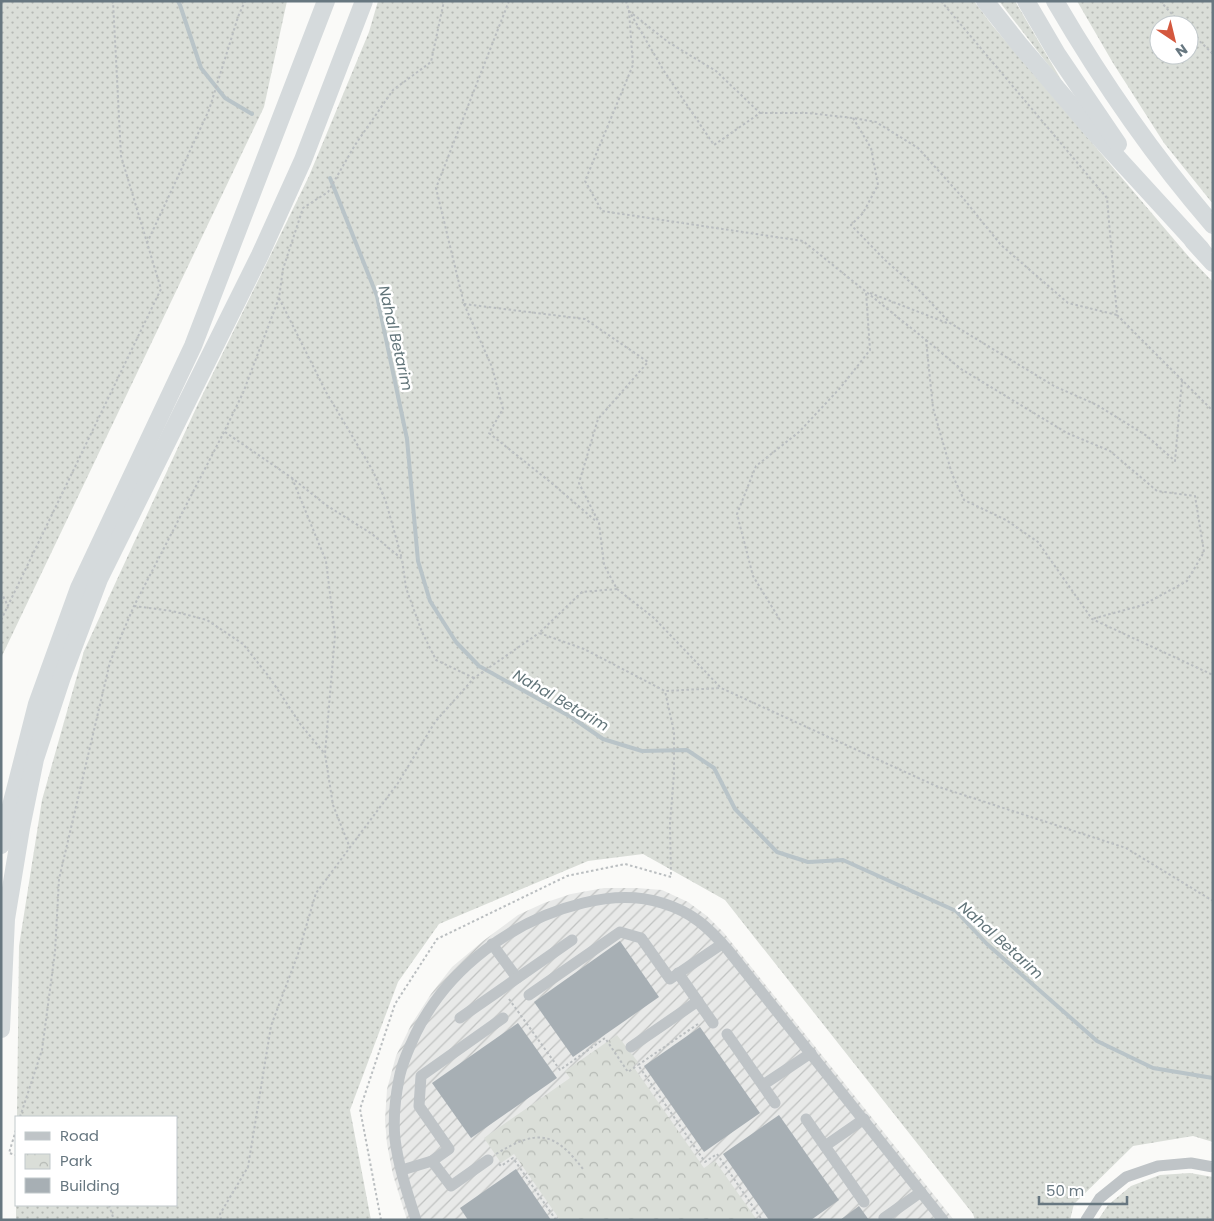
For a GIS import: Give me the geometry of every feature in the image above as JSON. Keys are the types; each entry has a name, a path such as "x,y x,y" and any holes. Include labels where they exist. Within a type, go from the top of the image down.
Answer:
{"highway":[{"path":"1,845 37,704 79,588 192,346 326,1"},
{"path":"1,1029 6,919 21,828 35,759 62,677 99,579 260,255 299,168 364,1"},
{"path":"985,1 1094,132 1201,249"},
{"path":"1026,1 1057,54 1109,133 1169,213 1213,263"},
{"path":"1055,1 1078,41 1130,118 1189,197 1213,225"}],"street":[{"path":"416,1220 395,1140 394,1108 399,1078 409,1048 423,1019 442,992 465,967 492,944 530,922 566,907 600,899 632,897 661,902 686,913 709,929 864,1119 943,1220"},
{"path":"529,995 620,932 641,938 670,979 722,944"},
{"path":"460,1018 572,940"},
{"path":"492,944 517,978"},
{"path":"678,973 711,1020"},
{"path":"631,1047 698,1000"},
{"path":"402,1170 432,1161 449,1149 420,1106 421,1076 503,1018"},
{"path":"727,1034 775,1103"},
{"path":"763,1085 810,1053"},
{"path":"806,1119 864,1202"},
{"path":"825,1146 864,1119"},
{"path":"432,1161 451,1186 491,1158"},
{"path":"1086,1220 1100,1198 1126,1177 1158,1166 1191,1162 1213,1167"},
{"path":"885,1220 884,1218 922,1192"}],"path":[{"path":"1,620 161,289 121,156 113,1"},
{"path":"147,243 209,110 238,16 245,1"},
{"path":"20,1116 42,1050 54,952 59,879 110,662 134,606 243,392 280,298 283,269 303,208 328,192 355,145 393,90 431,62 444,1"},
{"path":"509,1 436,188 464,304 492,367 503,409 489,433 599,524"},
{"path":"626,1 629,11 632,65 585,181 602,211 803,241 961,368 1067,433 1110,451 1157,491 1195,496 1204,552 1186,581 1143,605 1092,619"},
{"path":"941,1 1107,198 1117,315"},
{"path":"1160,1 1173,15"},
{"path":"629,11 668,42 716,71 760,113"},
{"path":"629,11 664,71 714,146 760,113 808,113 876,122 918,148 963,198 1001,245 1068,303 1117,315 1213,411"},
{"path":"1199,41 1213,54"},
{"path":"853,118 871,148 878,185 863,213 852,225 885,260 918,289 950,324"},
{"path":"866,292 950,324 1054,386 1097,405 1146,436 1175,461 1182,380"},
{"path":"780,620 753,576 737,514 756,466 799,432 841,387 870,350 866,292"},
{"path":"280,298 326,392 373,470 386,502 402,559 406,588 422,632 436,660 474,678"},
{"path":"464,304 585,319 648,362 598,419 579,483 599,524 604,565 616,590 654,618 721,688 936,786 1126,848 1213,901"},
{"path":"926,340 933,408 952,474 964,500 1006,520 1038,542 1092,619 1213,675"},
{"path":"224,432 292,478 326,506 372,534 402,559"},
{"path":"292,478 326,561 335,634 325,754 333,805 350,848"},
{"path":"221,1220 220,1214 248,1167 271,1026 298,954 316,894 398,783 435,722 474,678 539,633 582,592 616,590"},
{"path":"1,592 8,606"},
{"path":"134,606 207,620 243,644 325,754"},
{"path":"539,633 584,649 665,691 721,688"},
{"path":"502,988 560,1070 605,1038 628,1072 711,1020"},
{"path":"638,1066 705,1162 716,1154 762,1220"},
{"path":"15,1133 9,1153 15,1155"},
{"path":"556,1220 513,1158 500,1166 491,1158 512,1144 525,1139 548,1138 566,1149 583,1169"},
{"path":"109,1206 114,1220"}],"shaded area":[{"path":"604,888 662,890 688,902 707,916 724,933 954,1220 407,1220 393,1175 385,1120 387,1089 396,1056 411,1025 431,994 452,967 518,915 544,903 571,894"}],"green space":[{"path":"1,1 287,1 264,107 1,658"},
{"path":"378,1 974,1 992,25 1189,257 1213,282 1213,1142 1193,1136 1133,1146 1074,1204 1070,1220 975,1220 973,1214 725,900 643,854 588,861 439,924 398,982 350,1110 371,1220 16,1220 16,1206 178,1206 178,1116 17,1116 19,946 42,800 84,651 198,404 309,176 369,32"},
{"path":"999,1 1015,1 1066,88"},
{"path":"1077,1 1213,1 1213,204 1164,143 1113,63"},
{"path":"617,1035 638,1062 633,1066 704,1168 715,1161 757,1220 560,1220 514,1154 501,1163 484,1138 570,1078 565,1071"},
{"path":"1190,1173 1213,1177 1213,1220 1098,1220 1108,1205 1131,1186 1160,1175"}],"building":[{"path":"620,941 659,997 573,1057 534,1002"},
{"path":"518,1023 557,1078 471,1138 432,1083"},
{"path":"700,1027 760,1113 704,1152 644,1066"},
{"path":"779,1115 839,1200 811,1220 769,1220 723,1154"},
{"path":"516,1169 551,1220 468,1220 460,1208"},
{"path":"859,1206 869,1220 840,1220"}],"waterway":[{"name":"Nahal Betarim","path":"178,1 201,68 225,98 252,114"},
{"name":"Nahal Betarim","path":"330,178 377,296 407,439 418,561 430,601 456,642 479,666 571,717 603,739 642,751 687,750 714,768 735,809 777,852 808,862 843,860 956,911 987,944 1097,1041 1153,1068 1213,1078"}]}
